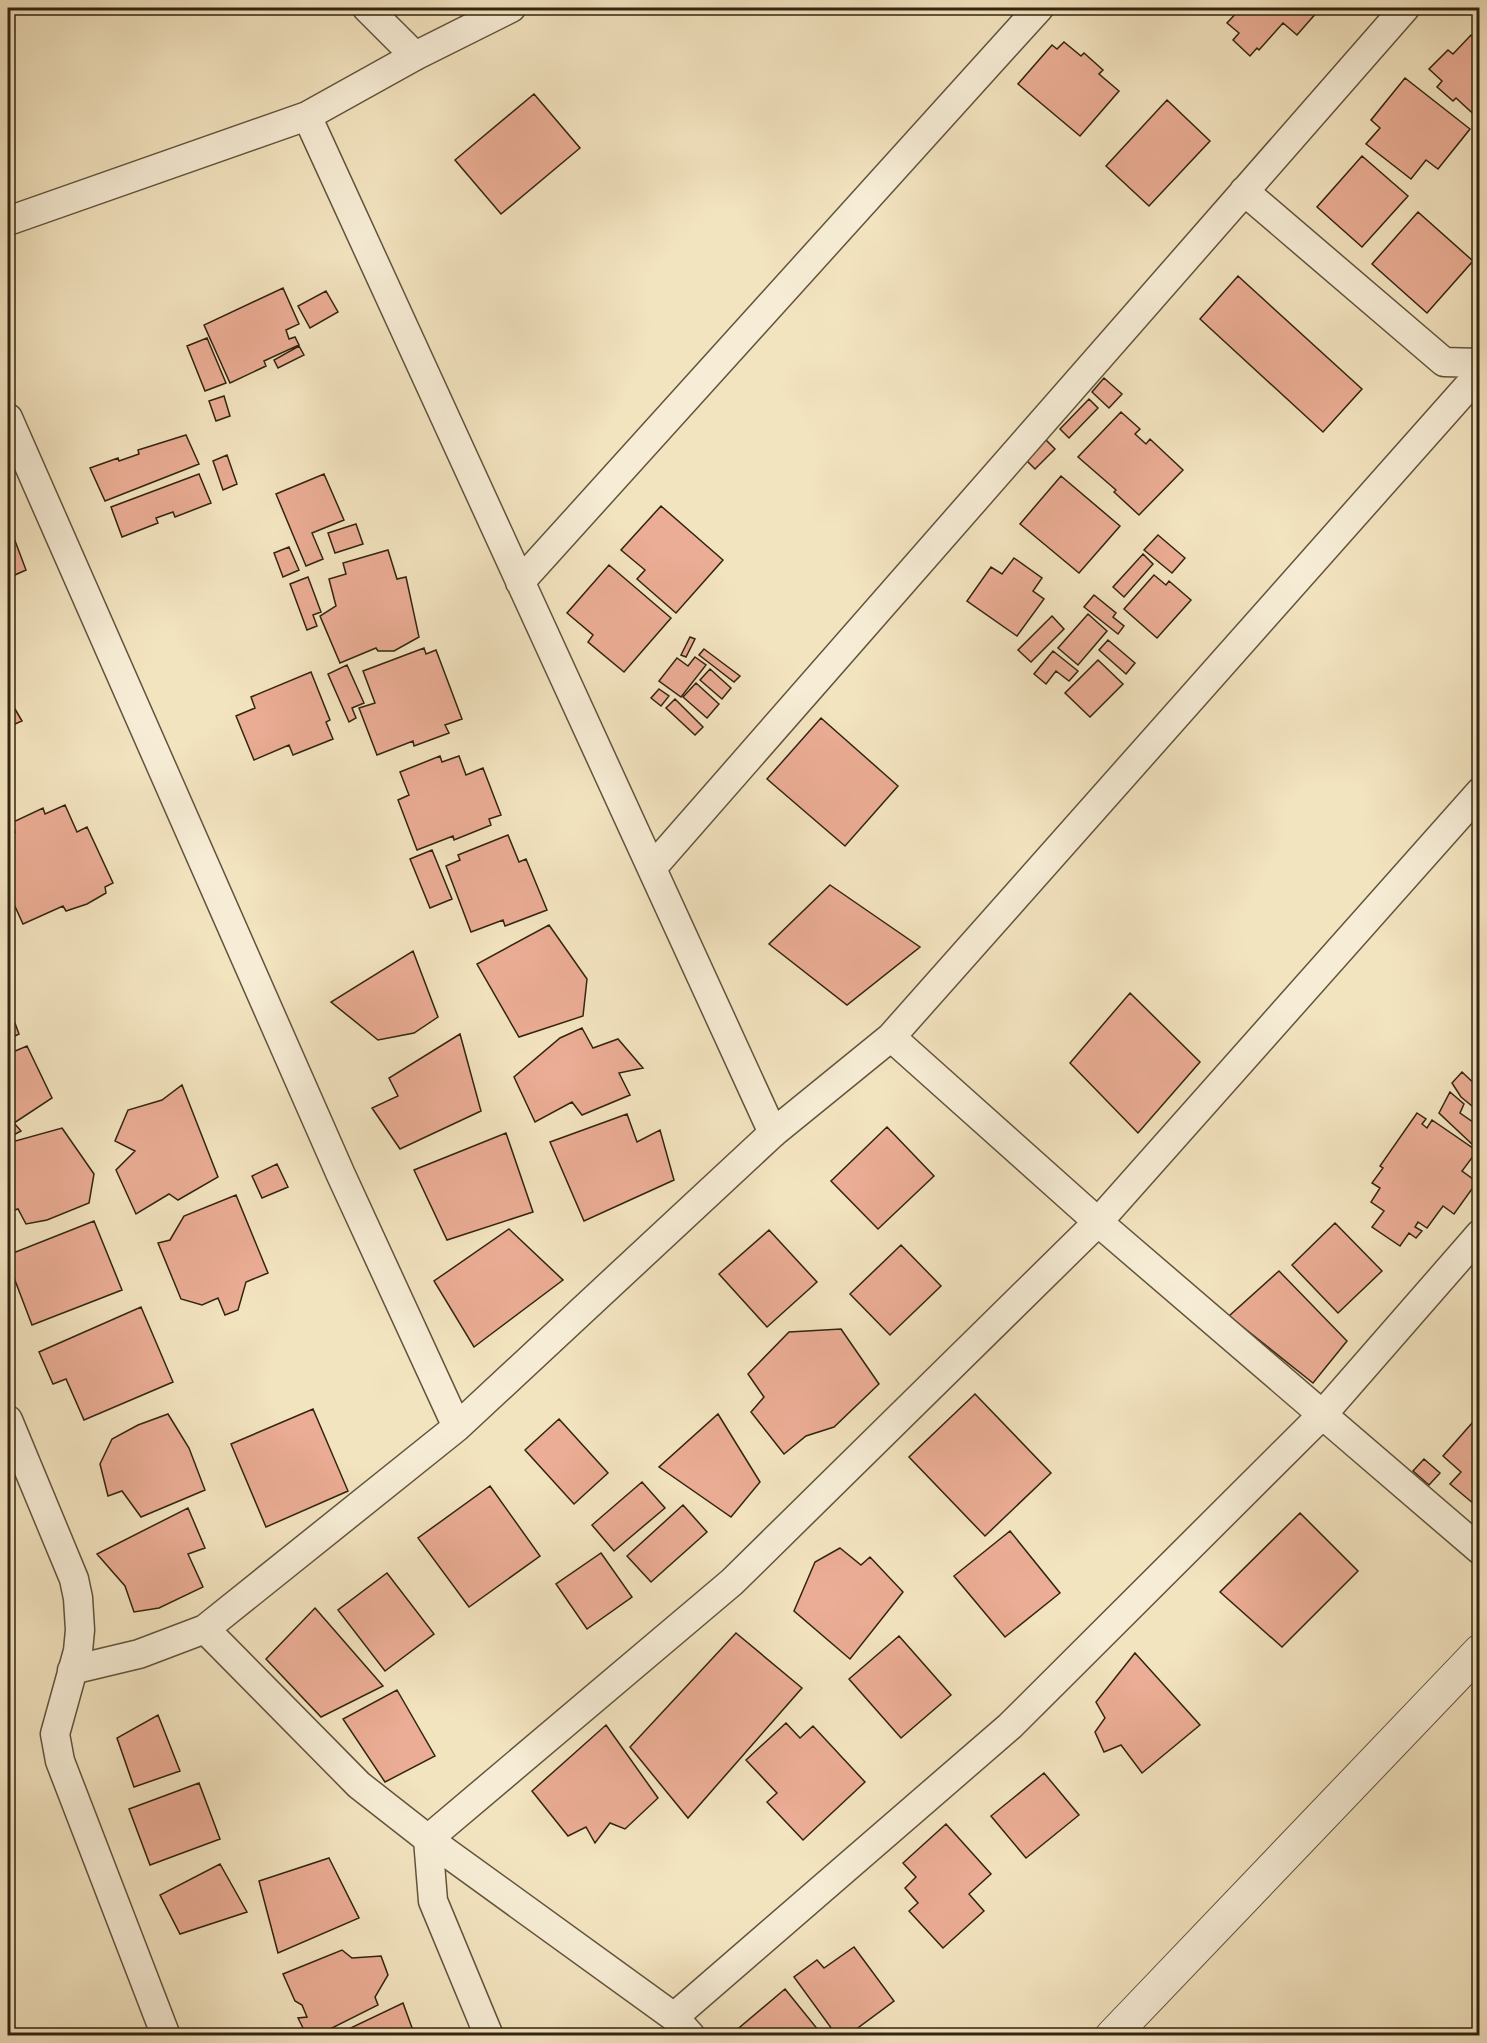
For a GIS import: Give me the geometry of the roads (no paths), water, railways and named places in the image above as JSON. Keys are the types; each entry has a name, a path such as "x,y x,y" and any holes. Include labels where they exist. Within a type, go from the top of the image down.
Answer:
{"street":[{"path":"367,8 415,56"},
{"path":"8,221 307,116 415,56 512,8"},
{"path":"520,582 1039,8"},
{"path":"652,868 1404,8"},
{"path":"307,116 773,1133"},
{"path":"1244,191 1444,362 1479,363"},
{"path":"72,1670 140,1654 205,1629 457,1427 773,1133 891,1037 1479,373"},
{"path":"8,418 341,1175 457,1427"},
{"path":"428,1839 732,1582 1098,1222 1479,792"},
{"path":"891,1037 1098,1222 1479,1550"},
{"path":"205,1629 359,1785 428,1839 682,2026 1010,1726 1322,1415 1479,1234"},
{"path":"8,1420 74,1579 78,1598 80,1630 78,1651 55,1734 60,1761 166,2036"},
{"path":"1113,2036 1479,1652"},
{"path":"428,1839 433,1901 489,2036"}]}
